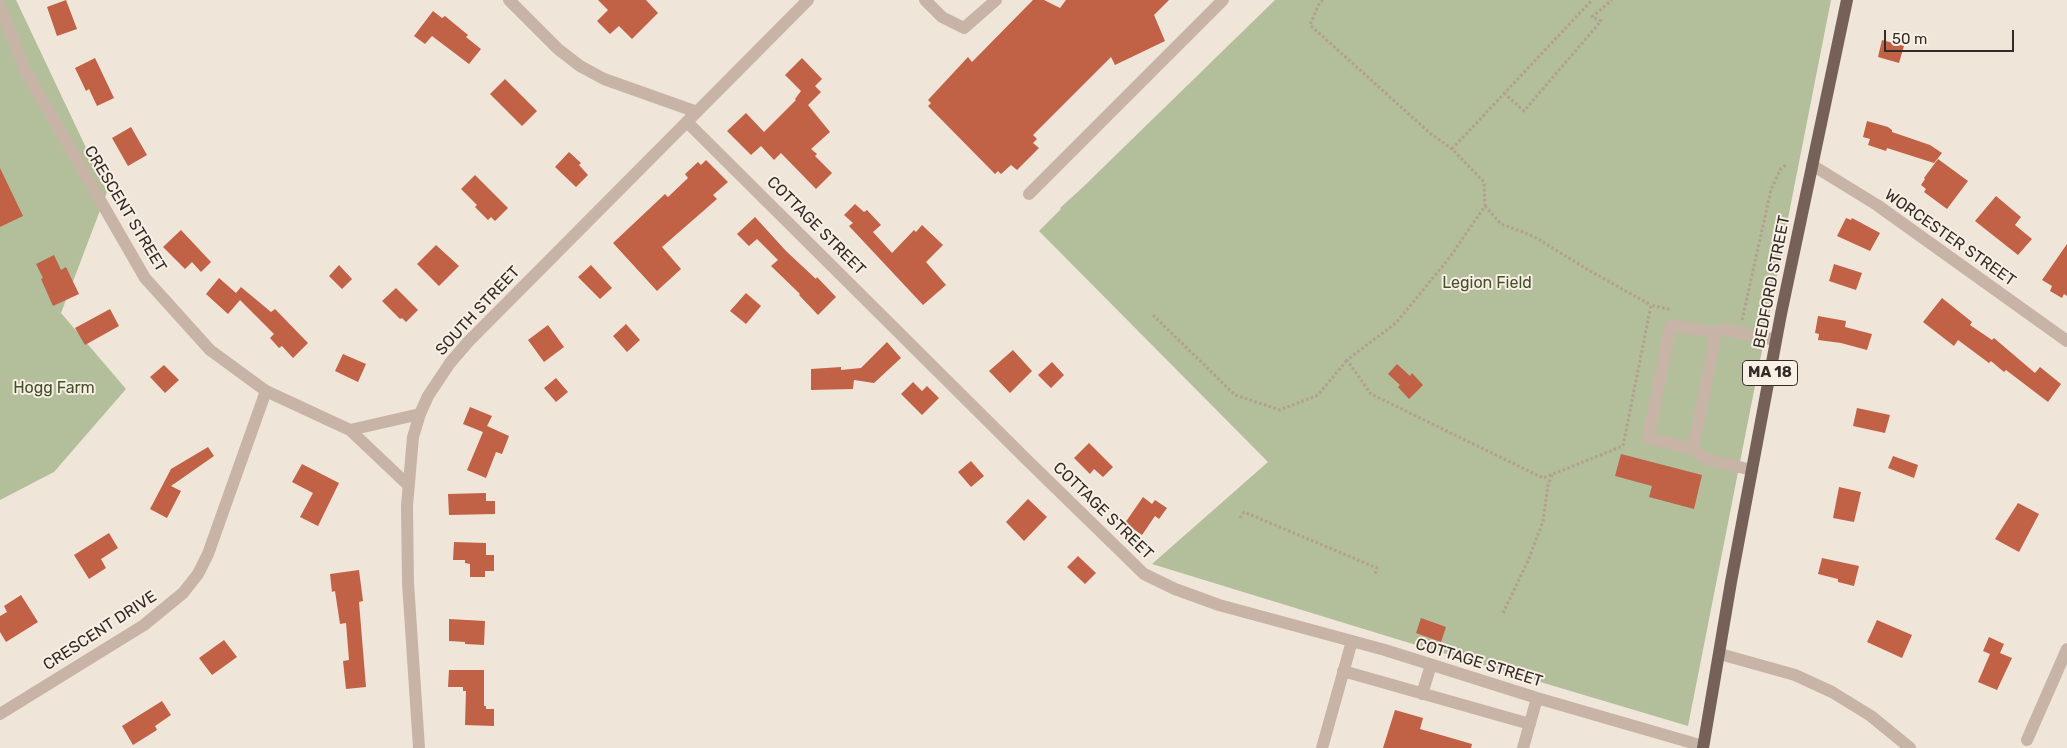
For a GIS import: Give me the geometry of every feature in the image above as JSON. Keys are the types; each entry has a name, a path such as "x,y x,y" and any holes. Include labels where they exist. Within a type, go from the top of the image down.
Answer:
{"main road":[{"name":"BEDFORD STREET","path":"1703,747 1776,340 1847,0"}],"street":[{"path":"509,0 558,49 580,66 604,80 697,112"},
{"name":"SOUTH STREET","path":"418,748 408,583 408,485 413,437 420,414 438,379 468,342 808,0"},
{"path":"925,0 942,17 964,28 996,0"},
{"path":"1029,194 1223,0"},
{"name":"CRESCENT STREET","path":"0,6 25,70 145,278 210,350 266,391 350,430 408,485"},
{"name":"COTTAGE STREET","path":"687,122 1144,574 1174,589 1219,605 1352,641 1703,747"},
{"name":"WORCESTER STREET","path":"1812,165 1876,205 2067,342"},
{"path":"1752,470 1706,459 1693,449 1648,438 1671,325 1716,333 1722,329 1776,340"},
{"path":"1693,449 1716,333"},
{"name":"CRESCENT DRIVE","path":"0,714 136,630 182,593 198,574 208,554 266,391"},
{"path":"350,430 420,414"},
{"path":"1322,748 1352,641"},
{"path":"2027,740 2067,649"},
{"path":"1720,654 1795,675 1832,692 1871,716 1910,748"},
{"path":"1422,694 1431,665"},
{"path":"1343,671 1530,724"},
{"path":"1523,748 1537,698"}],"path":[{"path":"1153,315 1235,395 1280,410 1318,395 1347,360 1396,323 1450,257 1485,206 1484,182 1452,150 1431,134 1310,25 1319,4 1323,0"},
{"path":"1452,150 1592,0"},
{"path":"1504,93 1524,111 1601,21 1592,17 1612,0"},
{"path":"1741,325 1770,190 1780,170 1787,164"},
{"path":"1485,206 1501,224 1533,236 1590,271 1652,305"},
{"path":"1347,360 1371,394 1543,478 1623,446"},
{"path":"1503,613 1528,560 1543,521 1548,485 1552,474"},
{"path":"1240,518 1244,512 1377,568 1375,574"}],"green space":[{"name":"Hogg Farm","path":"0,0 16,0 107,192 61,313 126,389 54,472 0,500"},
{"name":"Legion Field","path":"1275,0 1831,0 1688,726 1152,564 1268,462 1039,231 1060,208"}],"building":[{"path":"66,0 77,29 57,36 47,7"},
{"path":"598,0 646,0 658,13 632,39 619,26 610,34 597,21 608,10"},
{"path":"1033,0 1044,0 1060,8 1066,0 1169,0 1154,15 1165,41 1115,65 1111,57 1033,135 1037,139 1033,143 1039,148 1017,170 1011,165 1001,174 998,171 995,174 928,106 931,103 928,100 968,57 972,62"},
{"path":"433,11 442,18 445,16 468,35 466,37 481,49 469,64 432,36 425,44 414,36"},
{"path":"1882,40 1904,46 1899,63 1878,57"},
{"path":"95,58 114,98 97,106 89,89 86,91 75,68"},
{"path":"802,58 822,79 815,86 821,92 808,105 830,132 811,149 817,154 815,156 832,173 816,189 781,153 774,160 761,146 751,155 727,131 746,113 764,132 796,100 801,91 785,75"},
{"path":"505,79 537,111 522,126 490,94"},
{"path":"1867,121 1888,127 1892,132 1930,145 1942,153 1934,163 1887,148 1886,151 1868,145 1870,139 1863,137"},
{"path":"131,127 147,155 128,166 112,138"},
{"path":"569,152 581,163 579,165 588,175 576,187 555,167"},
{"path":"1938,159 1968,181 1947,209 1924,192 1926,189 1921,185"},
{"path":"706,160 728,182 713,195 717,199 662,247 681,269 657,291 613,243 665,194 668,197 688,178 685,174 698,162 701,165"},
{"path":"0,168 23,216 0,227"},
{"path":"475,175 508,208 495,221 491,217 488,220 475,207 477,205 461,189"},
{"path":"1996,196 2021,217 2015,225 2032,239 2018,255 1975,221"},
{"path":"855,204 864,212 867,210 881,225 873,232 892,253 914,230 916,232 922,225 943,245 926,262 946,285 923,305 849,226 853,223 844,215"},
{"path":"755,217 786,251 816,279 817,277 836,297 818,315 800,294 771,266 778,260 757,239 749,246 737,234"},
{"path":"1846,218 1851,220 1852,218 1880,233 1870,251 1837,236"},
{"path":"181,230 211,262 201,272 192,262 185,269 163,247"},
{"path":"2067,244 2067,296 2064,294 2062,298 2050,291 2052,286 2042,280"},
{"path":"436,245 459,266 439,286 417,264"},
{"path":"54,255 61,270 66,267 79,294 53,306 36,264"},
{"path":"1834,264 1862,273 1856,290 1829,281"},
{"path":"339,265 352,279 342,289 329,276"},
{"path":"591,265 612,288 600,299 578,277"},
{"path":"219,278 236,293 241,287 271,312 275,309 308,343 293,358 282,346 279,348 270,338 274,334 240,300 228,314 206,294"},
{"path":"396,288 418,310 406,322 402,318 400,319 382,301"},
{"path":"746,293 761,306 746,324 730,311"},
{"path":"1942,298 1972,322 1970,325 1992,340 1994,338 2035,373 2040,367 2061,384 2048,402 2006,370 2004,372 1991,361 1989,363 1958,340 1954,346 1923,322"},
{"path":"110,309 119,326 85,345 75,328"},
{"path":"1818,316 1846,321 1845,327 1872,334 1867,350 1841,343 1818,340 1819,334 1815,333"},
{"path":"626,324 640,340 627,352 613,336"},
{"path":"548,325 564,347 544,362 528,340"},
{"path":"887,342 901,358 874,383 854,380 853,389 811,390 811,369 841,367 841,370 861,368"},
{"path":"1013,350 1032,371 1010,393 989,371"},
{"path":"343,354 366,364 358,382 335,371"},
{"path":"1052,362 1064,375 1051,388 1038,375"},
{"path":"1397,364 1410,376 1412,373 1423,385 1409,399 1398,387 1400,385 1388,374"},
{"path":"164,365 179,380 165,393 150,377"},
{"path":"556,378 568,392 556,402 544,388"},
{"path":"913,382 922,391 927,386 939,398 922,415 901,394"},
{"path":"470,407 492,416 487,426 509,436 502,454 496,452 486,478 467,470 483,432 463,424"},
{"path":"1857,408 1890,415 1885,433 1853,426"},
{"path":"1089,443 1113,467 1103,477 1094,469 1090,474 1074,458"},
{"path":"208,447 214,456 171,486 181,491 167,518 150,509 171,469"},
{"path":"1621,454 1702,475 1694,509 1649,497 1652,486 1615,476"},
{"path":"1893,456 1918,465 1914,478 1888,468"},
{"path":"971,461 984,476 971,487 958,472"},
{"path":"302,464 339,483 318,526 300,517 313,493 292,482"},
{"path":"1839,487 1861,492 1854,522 1833,518"},
{"path":"486,493 486,501 495,501 495,514 449,515 448,494"},
{"path":"1143,497 1152,504 1155,500 1167,508 1159,519 1155,516 1142,535 1125,523"},
{"path":"1028,499 1047,517 1024,541 1006,522"},
{"path":"2018,503 2039,514 2019,552 1995,539"},
{"path":"109,533 118,548 101,559 106,568 89,579 74,555"},
{"path":"454,542 486,543 486,555 494,555 494,571 485,571 485,577 470,577 470,564 465,563 465,560 453,560"},
{"path":"1078,556 1096,573 1085,584 1067,567"},
{"path":"1822,558 1859,566 1854,586 1838,582 1838,579 1818,574"},
{"path":"359,570 363,601 359,602 366,687 346,689 343,661 349,660 346,623 340,624 335,591 332,592 330,574"},
{"path":"21,595 38,622 6,642 0,632 0,616 7,612 4,606"},
{"path":"1421,618 1446,627 1441,642 1416,633"},
{"path":"449,619 485,621 484,645 449,641"},
{"path":"1877,620 1912,635 1902,658 1867,642"},
{"path":"1989,637 2004,644 2000,653 2012,658 1997,690 1978,682 1990,654 1983,651"},
{"path":"224,640 237,657 212,675 199,658"},
{"path":"449,670 484,670 484,706 486,706 486,709 494,709 494,726 465,725 466,691 463,691 463,687 448,687"},
{"path":"162,701 171,715 155,726 157,730 133,745 122,726"},
{"path":"1395,710 1423,718 1420,729 1472,744 1471,748 1383,748"}]}
